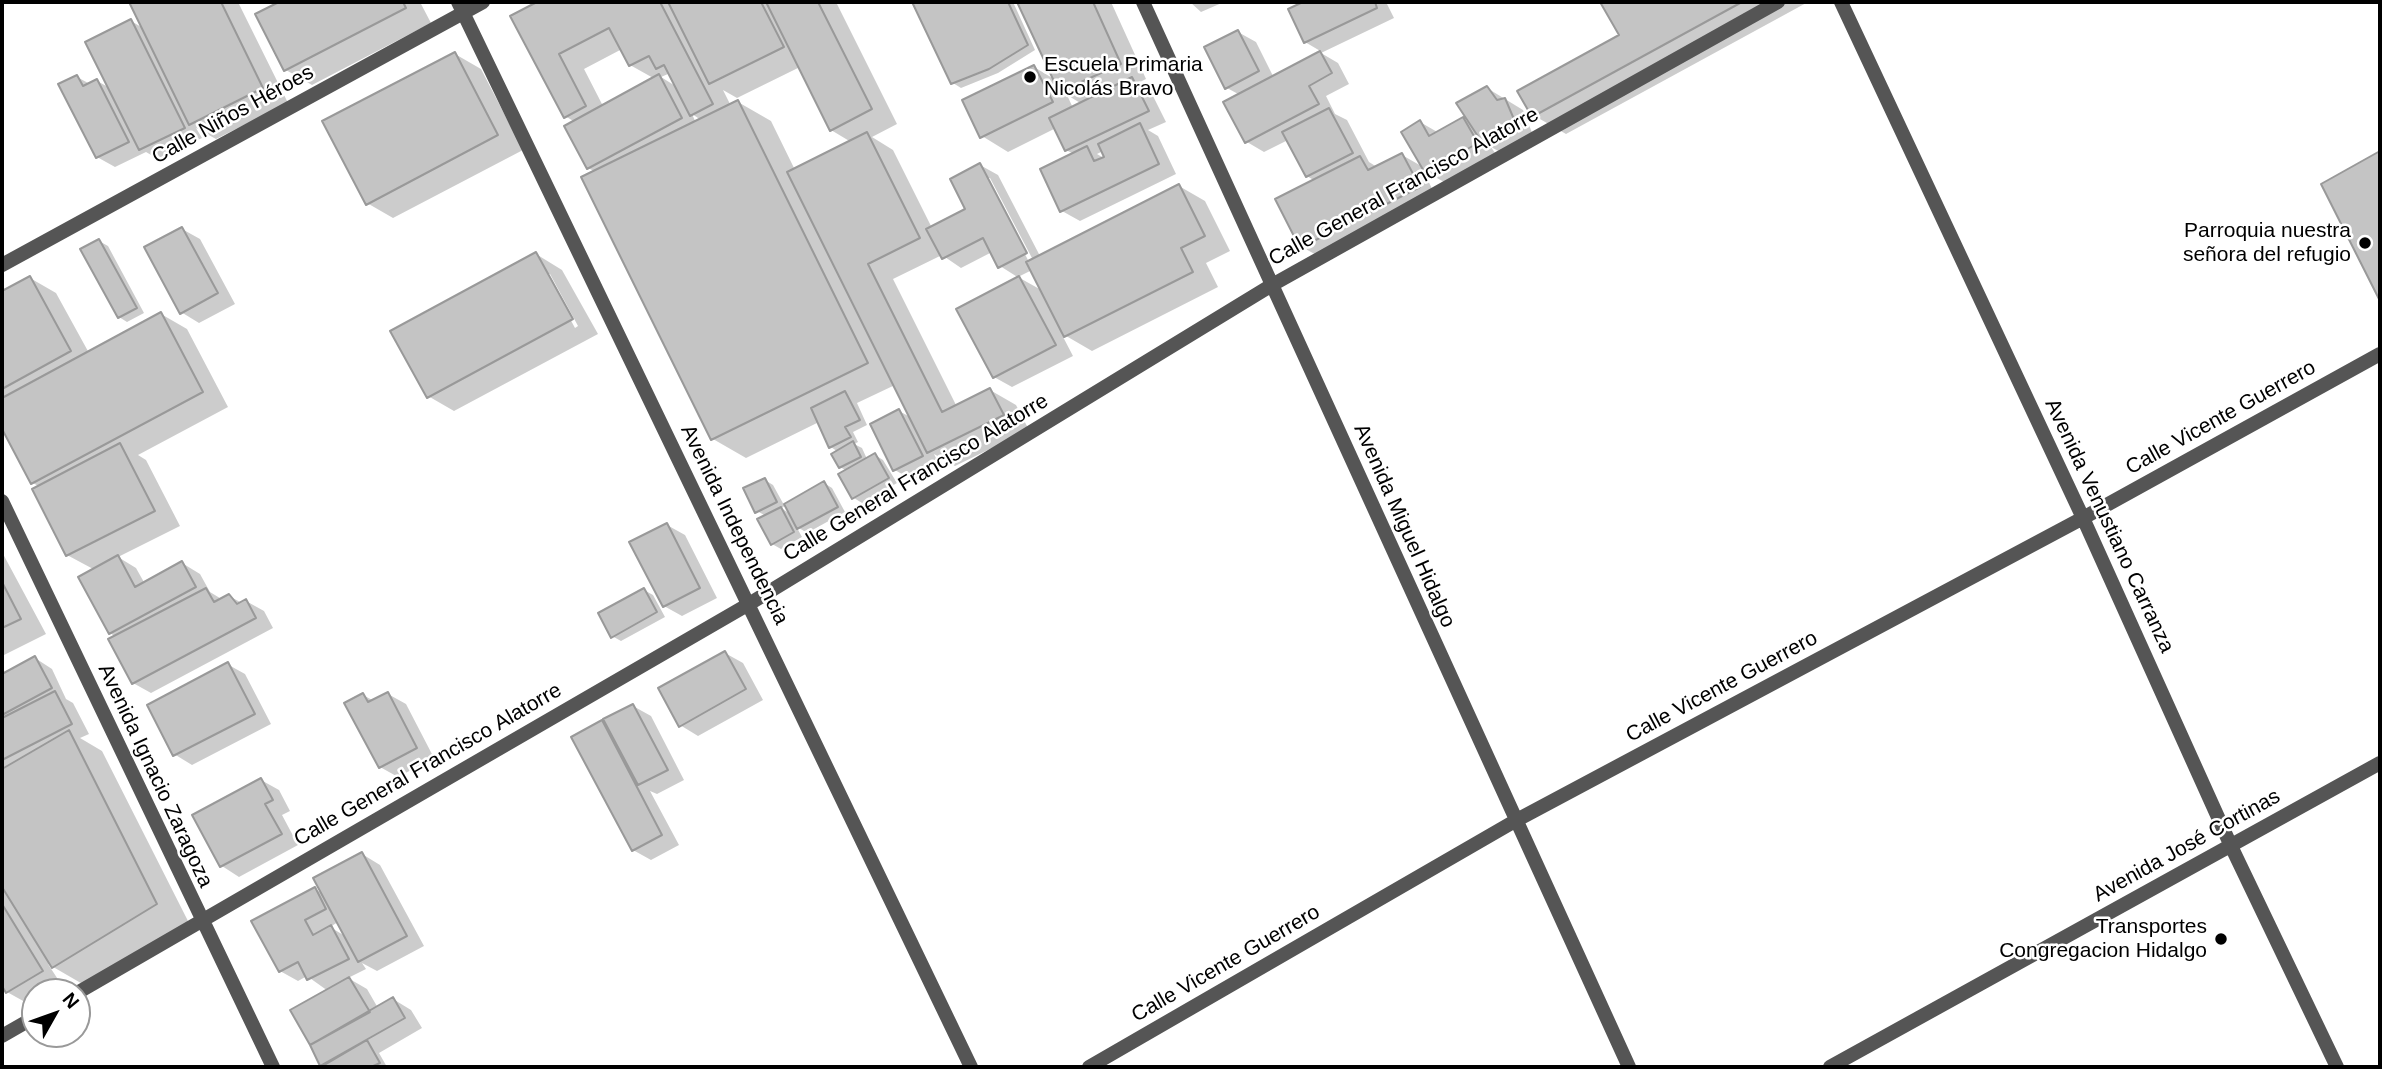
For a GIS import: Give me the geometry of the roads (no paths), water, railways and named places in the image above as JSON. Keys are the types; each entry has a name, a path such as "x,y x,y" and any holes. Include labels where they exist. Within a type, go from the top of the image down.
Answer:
{"street":[{"name":"Calle Niños Héroes","path":"2,265 461,7 484,2"},
{"name":"Avenida Miguel Hidalgo","path":"1143,2 1629,1067"},
{"name":"Calle General Francisco Alatorre","path":"91,984 749,604 1272,285 1778,2"},
{"name":"Avenida Venustiano Carranza","path":"1841,2 2084,518 2231,846 2337,1067"},
{"name":"Avenida Independencia","path":"461,7 971,1067"},
{"name":"Calle Vicente Guerrero","path":"1089,1067 1515,821 2084,518 2380,354"},
{"name":"Avenida Ignacio Zaragoza","path":"2,501 273,1067"},
{"name":"Avenida José Cortinas","path":"1830,1067 2380,763"},
{"path":"2,1036 21,1025"}],"place":[{"name":"Escuela Primaria Nicolás Bravo","path":"1030,77"},
{"name":"Parroquia nuestra señora del refugio","path":"2365,243"},
{"name":"Transportes Congregacion Hidalgo","path":"2221,939"}]}
